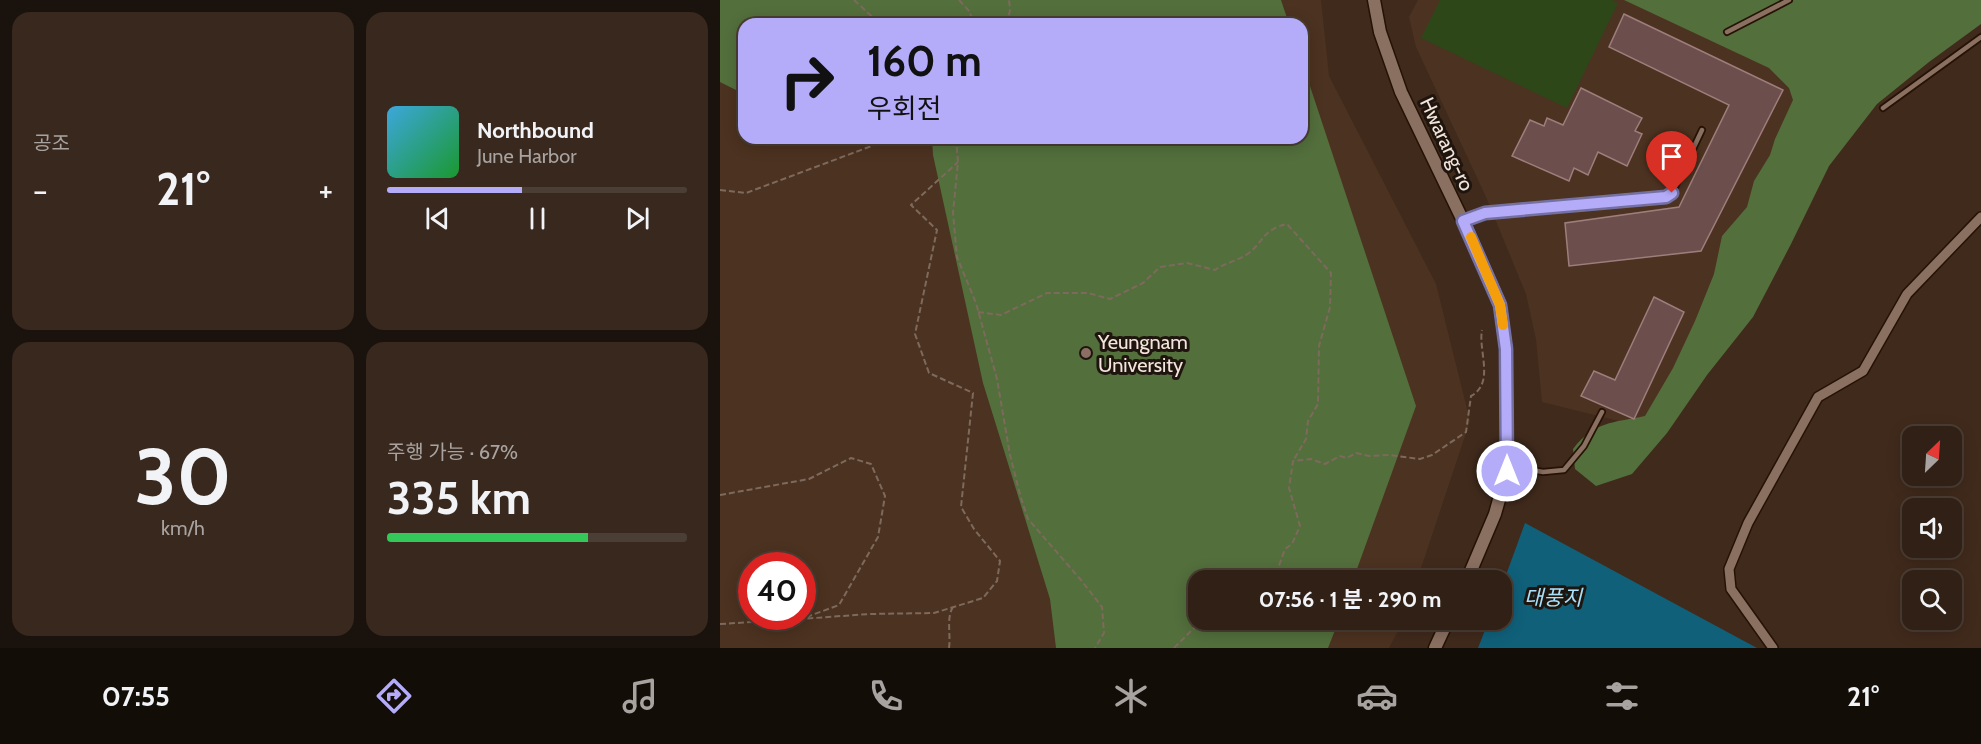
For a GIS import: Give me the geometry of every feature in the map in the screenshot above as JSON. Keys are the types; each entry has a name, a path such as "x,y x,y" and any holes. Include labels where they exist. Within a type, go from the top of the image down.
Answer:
{"street":[{"name":"Hwarang-ro","path":"1374,0 1380,32 1401,92 1463,221 1500,305 1506,349 1507,466 1495,514 1471,570"},
{"path":"1773,648 1731,589 1729,569 1748,524 1818,397 1863,371 1907,294 1981,217"},
{"path":"1435,648 1443,630"}],"lane":[{"path":"1727,32 1789,0"},
{"path":"1883,108 1981,38"},
{"path":"1463,221 1485,213 1666,197 1672,193 1702,130"},
{"path":"1507,466 1544,472 1564,470 1584,446 1602,412"}],"path":[{"path":"854,0 874,18"},
{"path":"959,0 970,12 971,18"},
{"path":"1008,18 1009,0"},
{"path":"720,190 746,193 877,144"},
{"path":"956,144 953,213 957,257 978,312 997,379 1010,455 1028,519 1102,608 1104,633 1095,648"},
{"path":"816,618 869,614 934,614 983,598 997,581 1000,561 974,529 962,507 973,393 929,373 915,334 937,230 911,205 957,162"},
{"path":"978,312 1002,315 1047,292 1088,293 1110,299 1143,283 1160,267 1187,263 1215,270 1246,255 1267,231 1287,224 1331,273 1330,307 1319,346 1318,404 1308,421 1306,439 1293,461 1289,488 1300,526 1292,544 1285,549 1277,570"},
{"path":"1293,461 1311,459 1325,464 1340,456 1347,458 1356,453 1420,459 1432,455 1466,432 1471,396 1479,392 1484,382 1483,351 1480,341 1482,330"},
{"path":"720,495 809,479 851,458 871,464 885,496 878,537 839,605 816,613"},
{"path":"949,648 951,634 949,620 953,608"},
{"path":"720,624 738,623"},
{"path":"1174,648 1192,630"}],"shaded area":[{"name":"Yeungnam University","path":"720,0 1321,0 1329,76 1436,284 1470,421 1420,570 1188,570 1188,630 1399,630 1389,648 720,648"},
{"path":"1418,0 1636,0 1814,85 1647,428 1542,402 1536,339 1526,294 1486,197 1416,47 1409,17"}],"green space":[{"path":"720,0 1281,0 1287,18 738,18 738,91 720,82"},
{"path":"1440,0 1612,0 1618,3 1567,108 1421,38"},
{"path":"1624,0 1981,0 1981,24 1877,104 1829,166 1753,317 1707,375 1667,433 1632,474 1596,486 1575,469 1573,449 1597,428 1645,416 1673,368 1695,321 1714,274 1722,236 1747,207 1754,181 1770,155 1793,100 1789,88 1769,68"},
{"path":"1308,80 1416,406 1357,570 1188,570 1188,630 1335,630 1328,648 1056,648 1050,599 983,383 932,144 1308,144"}],"water":[{"name":"대풍지","path":"1525,523 1757,648 1478,648 1485,630 1512,630 1512,570 1508,570"}],"building":[{"path":"1624,14 1783,90 1701,251 1569,266 1565,223 1679,207 1729,105 1609,47"},
{"path":"1581,88 1642,118 1635,131 1642,134 1627,166 1598,152 1588,175 1574,168 1569,181 1512,156 1530,120 1544,126 1547,118 1563,125"},
{"path":"1654,297 1684,312 1634,419 1581,396 1594,371 1615,380"}],"slow traffic":[{"path":"1471,237 1500,305 1503,325"}],"place":[{"name":"Yeungnam University","path":"1086,353"}],"route":[{"path":"1507,471 1506,349 1500,305 1463,221 1485,213 1666,197 1672,193"}]}
